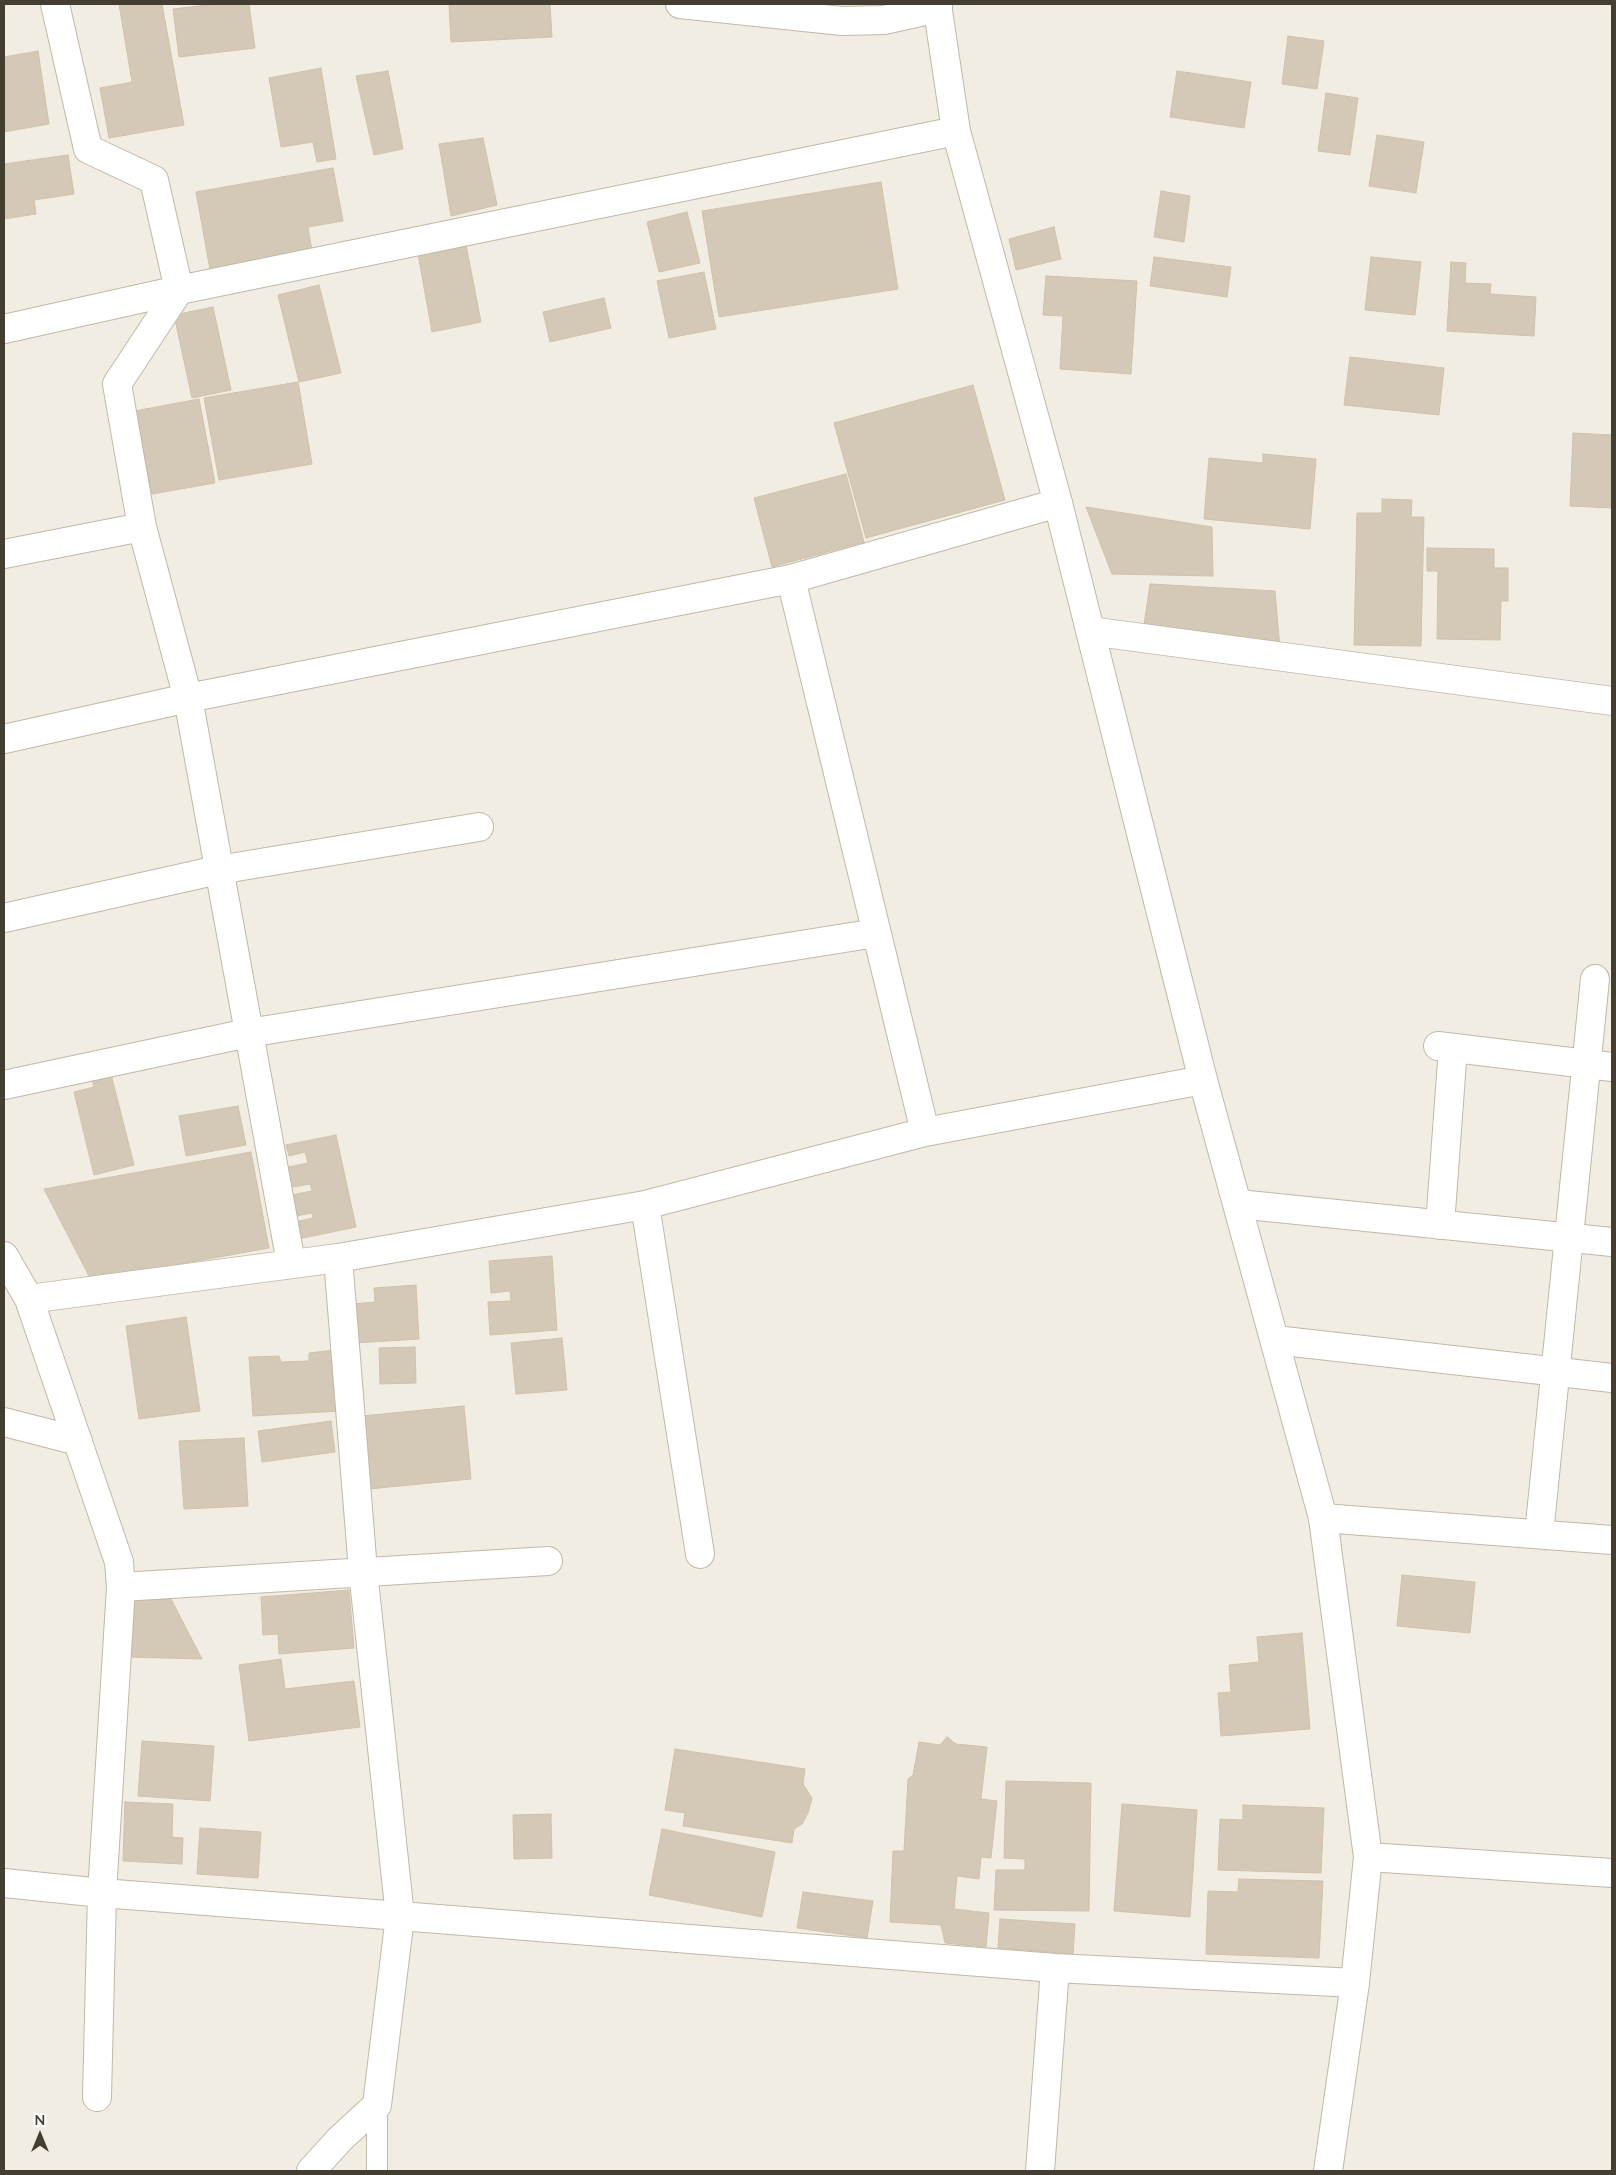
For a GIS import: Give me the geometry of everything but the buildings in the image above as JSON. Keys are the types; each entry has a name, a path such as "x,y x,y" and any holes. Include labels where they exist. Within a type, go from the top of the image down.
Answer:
{"street":[{"path":"55,4 88,149 154,180 179,290 117,384 142,527 188,698 291,1263"},
{"path":"680,4 842,21 884,20 938,6 956,131 1058,503 1203,1080 1276,1340 1322,1518 1368,1858 1355,1983 1328,2171"},
{"path":"4,329 179,290 956,131"},
{"path":"4,739 188,698 791,580 1058,503"},
{"path":"4,554 142,527"},
{"path":"791,580 925,1132"},
{"path":"1090,632 1612,701"},
{"path":"4,918 218,870 479,827"},
{"path":"4,1085 248,1033 876,933"},
{"path":"1539,1534 1569,1238 1600,1065 1595,978"},
{"path":"1440,1225 1446,1047 1600,1065"},
{"path":"30,1299 338,1258 645,1205 925,1132 1203,1080"},
{"path":"1238,1204 1612,1242"},
{"path":"645,1205 700,1554"},
{"path":"4,1256 30,1299 119,1562 121,1587 102,1893 97,2097"},
{"path":"311,2171 340,2139 377,2105 400,1916 363,1571 338,1258"},
{"path":"1276,1340 1612,1378"},
{"path":"4,1422 78,1441"},
{"path":"1322,1518 1612,1540"},
{"path":"121,1587 548,1561"},
{"path":"1368,1858 1612,1873"},
{"path":"4,1883 102,1893 1055,1968 1355,1983"},
{"path":"1040,2171 1055,1968"}],"lane":[{"path":"377,2105 377,2171"}]}
